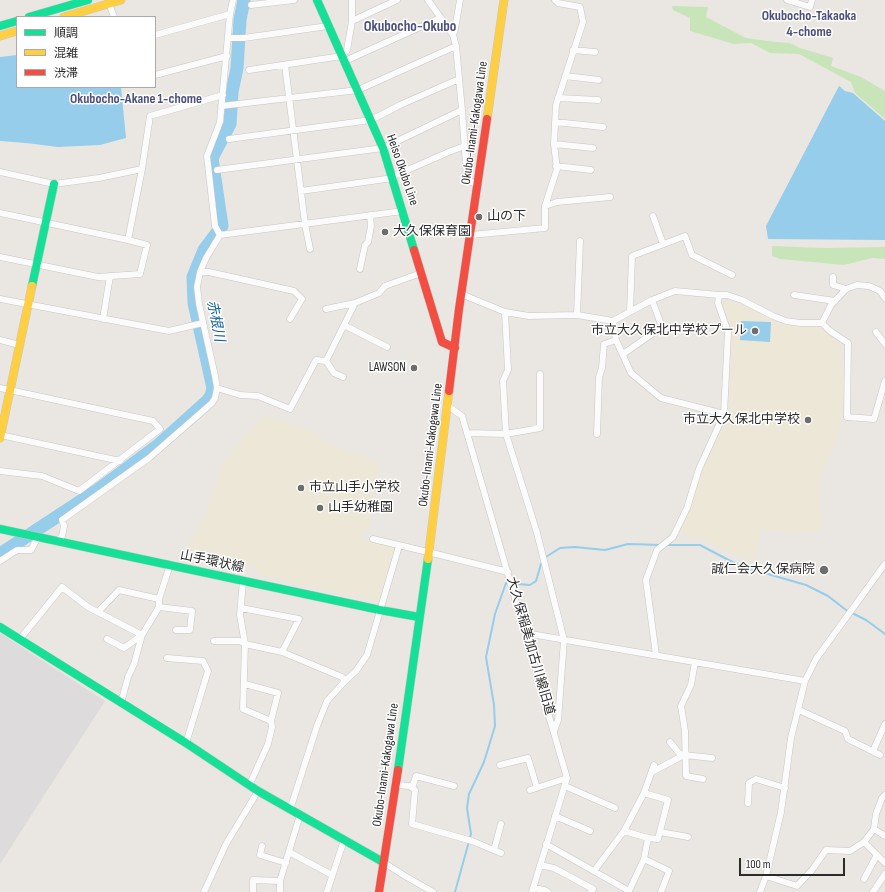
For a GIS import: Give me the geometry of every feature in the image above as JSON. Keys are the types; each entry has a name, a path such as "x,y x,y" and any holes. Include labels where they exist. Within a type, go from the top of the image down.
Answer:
{"street":[{"path":"32,16 88,0"},
{"path":"67,16 109,2 121,0"},
{"path":"220,235 215,226 207,156 220,122 229,38 230,14 234,0"},
{"path":"251,5 294,0"},
{"name":"Heiso Okubo Line","path":"317,0 383,148 442,342 455,348"},
{"path":"344,59 352,21 352,0"},
{"path":"352,21 397,0"},
{"path":"428,0 453,35 456,46 467,179 478,186"},
{"path":"453,35 460,0"},
{"name":"Okubo-Inami-Kakogawa Line","path":"379,892 396,785 448,406 461,294 471,235 504,0"},
{"path":"471,235 545,228 545,206 557,169 554,144 556,105 582,22 580,7 558,3 555,0"},
{"path":"787,0 810,7 812,0"},
{"path":"109,2 114,16"},
{"path":"156,35 230,14"},
{"path":"248,70 344,59 440,18"},
{"path":"0,26 16,21"},
{"path":"229,38 244,38 328,26"},
{"path":"0,36 16,31"},
{"path":"221,106 235,106 358,90 456,46"},
{"path":"573,50 595,52"},
{"path":"156,75 227,56"},
{"path":"285,65 305,224 310,249"},
{"path":"565,76 599,80"},
{"path":"229,139 371,120 400,105 459,79"},
{"path":"128,240 142,169 150,116 223,95"},
{"path":"558,98 598,100"},
{"path":"217,170 383,148 462,110"},
{"path":"555,122 604,127"},
{"path":"554,144 593,148"},
{"path":"301,191 393,178 396,175 465,146"},
{"path":"556,166 591,170"},
{"path":"0,172 54,184 99,178 142,169"},
{"path":"54,184 0,436 120,461"},
{"path":"545,206 557,202 610,197"},
{"path":"220,235 403,211"},
{"path":"0,213 147,245 140,274 98,277 0,257"},
{"path":"360,270 371,226 370,215"},
{"path":"653,216 663,244"},
{"path":"58,542 62,536 64,526 62,520 149,458 212,403 215,398 217,388 199,304 197,287 200,272 206,258 220,235"},
{"path":"630,312 632,256 685,236 692,255 732,275"},
{"path":"577,315 580,242"},
{"path":"200,272 209,272 294,291 302,299 290,318"},
{"path":"326,309 355,303 379,293 385,286 421,274"},
{"path":"103,319 110,276"},
{"path":"833,277 833,285 846,289"},
{"path":"822,323 831,305 846,289 858,285 869,286 880,291 885,298"},
{"path":"461,294 505,312 529,316 577,315 613,321 652,300 675,291 727,295 742,300 786,321 822,323 830,331 848,343 847,417 874,419 885,381"},
{"path":"656,655 646,580 657,550 673,537 687,508 699,469 724,414 728,332 718,303 719,295"},
{"path":"794,295 835,300"},
{"path":"0,299 169,331 203,323"},
{"path":"622,354 662,327 652,300"},
{"path":"326,361 355,303"},
{"path":"505,312 508,370 503,380 506,434 536,530 564,640 558,720 554,731"},
{"path":"613,321 616,340 632,373 661,398 724,414"},
{"path":"344,325 387,347"},
{"path":"876,332 885,344"},
{"path":"0,340 19,345"},
{"path":"597,434 599,377 602,368 604,344 616,340"},
{"path":"217,388 240,395 258,396 290,409 316,360 326,361"},
{"path":"326,361 334,373 343,377"},
{"path":"467,433 506,434 540,428 540,374"},
{"path":"0,388 153,421 160,429 79,491 42,476 0,471"},
{"name":"大久保稲美加古川線旧道","path":"448,406 462,416 567,778 532,890"},
{"name":"山手環状線","path":"0,530 419,617"},
{"path":"0,561 17,550 31,550 38,537"},
{"path":"373,539 508,572"},
{"path":"290,810 316,726 327,701 356,671 367,655 400,546"},
{"path":"760,892 766,876 781,812 791,738 805,681 816,659 885,564"},
{"path":"121,703 142,636 159,606 159,599 170,565"},
{"path":"243,581 240,615 245,644 245,684 243,709 271,721"},
{"path":"20,639 62,588 88,607 142,636"},
{"path":"98,612 119,590 159,599"},
{"path":"159,606 192,612 190,630 176,630"},
{"path":"241,608 299,619 282,652"},
{"path":"0,627 186,743 249,786 433,892"},
{"path":"525,633 805,681"},
{"path":"107,639 124,648 142,636"},
{"path":"214,642 240,642 282,652 342,677 345,681"},
{"path":"167,658 203,661 208,671 186,743"},
{"path":"695,662 691,685 681,706 685,731 684,755 686,776 703,779"},
{"path":"245,684 278,693 271,721 272,727 268,744 249,786"},
{"path":"799,710 846,731 848,739 880,754"},
{"path":"873,751 885,724"},
{"path":"670,742 679,753 684,755 712,758"},
{"path":"652,772 684,755"},
{"path":"500,765 528,758 537,788"},
{"path":"594,871 624,831 644,793 654,765"},
{"path":"412,788 416,776 454,786"},
{"path":"530,790 567,778"},
{"path":"748,803 749,784 756,779 785,788"},
{"path":"396,785 410,786 415,790 412,824 469,840 501,853"},
{"path":"565,786 615,808"},
{"path":"204,892 226,844 258,791"},
{"path":"624,831 658,840 668,800 644,793"},
{"path":"766,876 797,886 812,870 826,850 850,851 864,842 874,829 876,814 882,798 885,795"},
{"path":"280,892 280,881 300,815"},
{"path":"555,816 590,831"},
{"path":"494,850 501,824"},
{"path":"874,829 885,836"},
{"path":"660,832 688,837"},
{"path":"546,844 629,892 644,859 648,838"},
{"path":"327,892 344,840"},
{"path":"864,842 885,863"},
{"path":"262,846 260,855 286,863"},
{"path":"289,852 332,875"},
{"path":"864,879 877,855"},
{"path":"644,859 669,872 661,892"},
{"path":"540,865 554,868 593,888 591,892"},
{"path":"872,892 885,874"},
{"path":"253,892 253,880 280,881"},
{"path":"532,890 544,890 548,892"}],"shaded area":[{"path":"727,300 751,308 771,319 778,325 818,327 840,341 843,412 836,443 824,465 820,483 819,509 824,522 820,531 792,532 764,529 761,533 756,558 750,560 729,553 701,537 685,536 681,530 689,512 701,470 730,416 732,329 722,303"},
{"path":"264,415 319,434 321,441 380,462 368,531 365,531 361,539 395,547 379,601 260,575 253,567 185,550 205,517 221,467 243,437"},
{"path":"0,633 105,701 0,864"}],"green space":[{"path":"672,6 708,7 706,17 746,38 790,43 800,48 833,58 831,66 861,77 885,91 885,119 855,93 851,82 799,54 770,53 751,43 734,44 690,31 690,18 673,10"},
{"path":"772,246 825,248 885,247 885,259 872,258 844,265 780,259 772,256"}],"water":[{"path":"16,55 16,88 121,88 126,138 100,145 58,147 0,141 0,57"},
{"path":"839,86 845,91 853,93 885,121 885,240 768,239 766,226"},
{"name":"市立大久保北中学校プール","path":"741,321 771,322 770,342 740,340"}],"waterway":[{"name":"赤根川","path":"0,554 99,489 157,446 211,396 213,388 194,303 193,277 204,250 222,226 212,158 230,124 232,92 237,68 240,20 244,0"},
{"path":"546,557 560,548 575,547 605,550 628,544 662,545"},
{"path":"666,545 700,545 740,566 806,585 828,596 846,610 866,620 885,634"},
{"path":"455,892 471,834 467,808 469,794 484,762 495,726 494,705 486,657 495,614 506,583 530,585 536,581 543,561"}],"traffic: fast":[{"path":"32,16 88,0"},
{"path":"317,0 383,148 414,250"},
{"path":"0,26 16,21"},
{"path":"32,286 54,184"},
{"path":"0,529 419,617"},
{"path":"398,770 428,559"},
{"path":"0,627 186,743 258,791 383,862"}],"traffic: slow":[{"path":"67,16 121,0"},
{"path":"487,119 504,0"},
{"path":"0,36 16,31"},
{"path":"0,438 32,286"},
{"path":"428,559 449,391"}],"traffic: jam":[{"path":"449,391 459,309 487,119"},
{"path":"414,250 442,342 455,348"},
{"path":"379,892 398,770"}],"place":[{"name":"山の下","path":"479,217"},
{"name":"大久保保育園","path":"385,232"},
{"name":"市立大久保北中学校プール","path":"755,331"},
{"name":"LAWSON","path":"414,368"},
{"name":"市立大久保北中学校","path":"808,420"},
{"name":"市立山手小学校","path":"301,488"},
{"name":"山手幼稚園","path":"320,508"},
{"name":"誠仁会大久保病院","path":"824,570"}],"district":[{"name":"Okubocho-Takaoka 4-chome","path":"809,24"},
{"name":"Okubocho-Okubo","path":"410,27"},
{"name":"Okubocho-Akane 1-chome","path":"136,99"}]}
